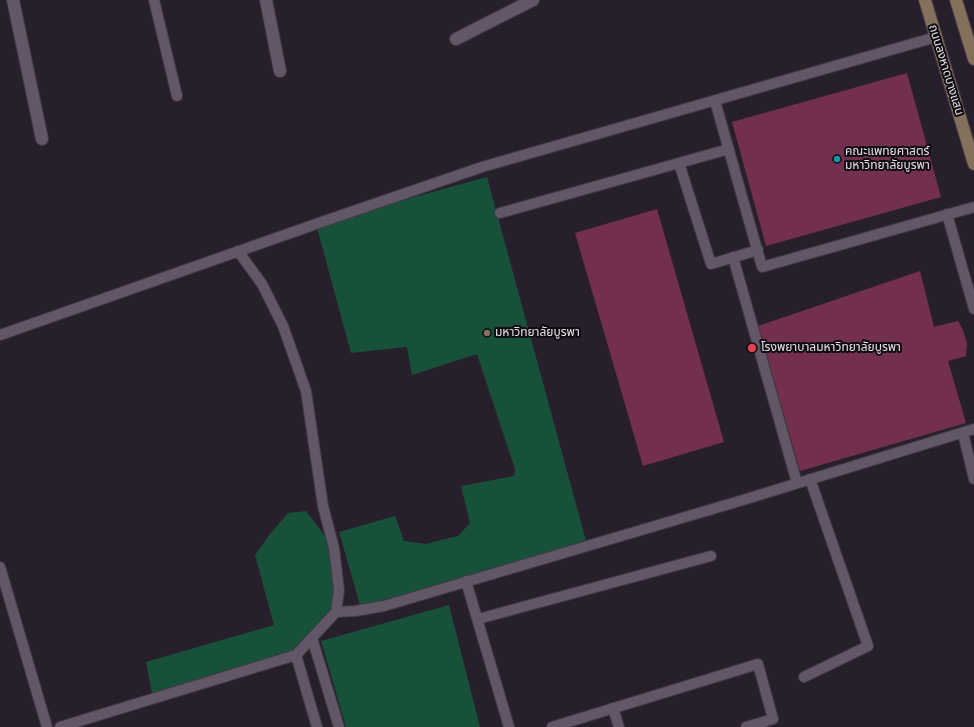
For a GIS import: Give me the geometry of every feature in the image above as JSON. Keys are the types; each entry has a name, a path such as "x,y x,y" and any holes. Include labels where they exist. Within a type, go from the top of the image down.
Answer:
{"main road":[{"name":"ถนนลงหาดบางแสน","path":"925,0 974,164"},
{"path":"956,0 974,59"}],"street":[{"path":"13,0 42,139"},
{"path":"266,0 280,71"},
{"path":"456,39 533,0"}],"lane":[{"path":"154,0 177,96"},
{"path":"0,335 482,167 936,37"},
{"path":"715,101 762,267 974,207"},
{"path":"500,213 729,150"},
{"path":"679,163 711,264 758,250"},
{"path":"947,214 974,308"},
{"path":"60,727 296,655 336,612 339,590 334,548 323,506 306,390 283,326 262,284 238,251"},
{"path":"733,257 796,484"},
{"path":"336,612 355,611 384,606 796,484 963,432 974,430"},
{"path":"963,432 974,479"},
{"path":"804,677 868,646 810,479"},
{"path":"478,619 711,556"},
{"path":"0,567 47,727"},
{"path":"466,581 509,727"},
{"path":"312,638 339,727"},
{"path":"296,655 317,727"},
{"path":"552,727 758,664 773,719 746,727"},
{"path":"613,708 619,727"}],"green space":[{"path":"487,177 586,541 362,610 339,532 395,516 404,541 426,544 458,536 470,523 461,486 514,476 515,469 477,354 412,375 407,347 351,353 316,224"},
{"path":"306,511 334,548 339,590 329,619 300,651 153,698 146,662 274,625 255,555 288,513"},
{"path":"449,605 480,727 346,727 321,641"}],"building":[{"name":"คณะแพทยศาสตร์ มหาวิทยาลัยบูรพา","path":"907,73 941,197 766,246 732,122"},
{"path":"657,209 724,442 643,466 575,233"},
{"path":"920,271 934,327 958,321 963,330 967,343 966,356 948,361 966,423 800,471 758,326"}],"place":[{"name":"คณะแพทยศาสตร์ มหาวิทยาลัยบูรพา","path":"837,159"},
{"name":"มหาวิทยาลัยบูรพา","path":"487,333"},
{"name":"โรงพยาบาลมหาวิทยาลัยบูรพา","path":"752,348"}]}
